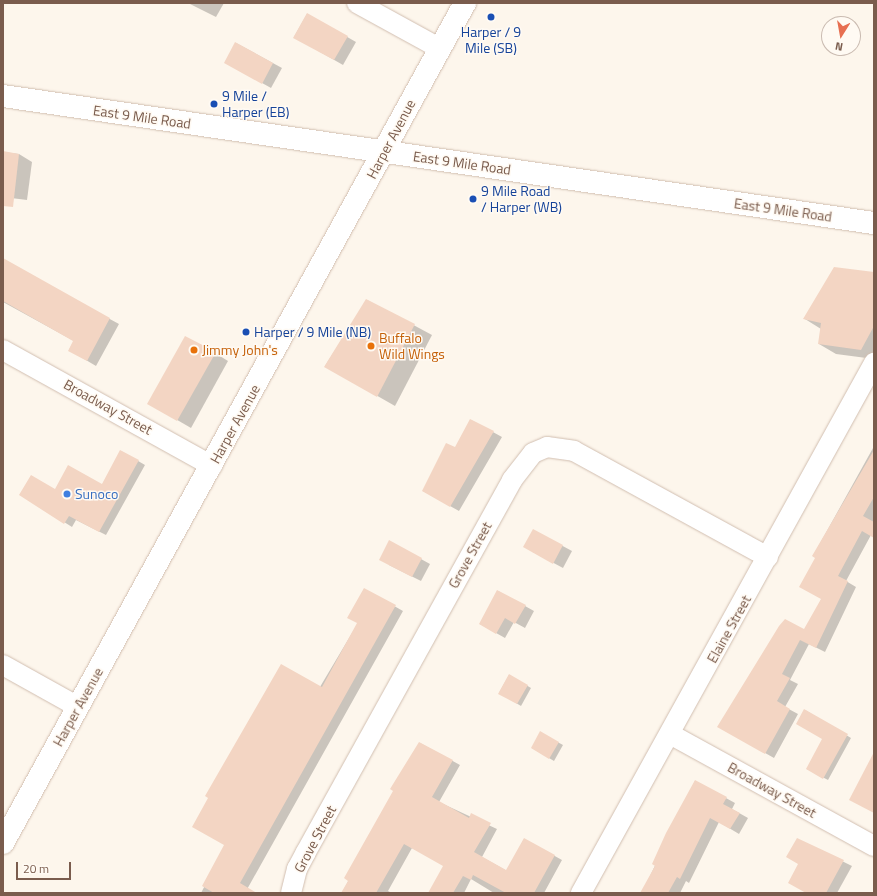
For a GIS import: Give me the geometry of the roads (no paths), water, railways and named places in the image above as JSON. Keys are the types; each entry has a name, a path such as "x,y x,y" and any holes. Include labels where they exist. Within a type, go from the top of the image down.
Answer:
{"main road":[{"name":"Harper Avenue","path":"3,843 212,466 384,152 439,48 465,3"},
{"name":"East 9 Mile Road","path":"3,96 874,223"}],"street":[{"path":"357,3 439,48"},
{"name":"Broadway Street","path":"3,350 212,466"},
{"name":"Elaine Street","path":"581,893 874,363"},
{"name":"Grove Street","path":"291,893 297,869 306,852 512,480 533,453 547,447 574,451 768,557"},
{"path":"3,665 78,707"},
{"name":"Broadway Street","path":"670,734 874,846"}],"place":[{"name":"Harper / 9 Mile (SB)","path":"491,17"},
{"name":"9 Mile / Harper (EB)","path":"214,104"},
{"name":"9 Mile Road / Harper (WB)","path":"473,199"},
{"name":"Harper / 9 Mile (NB)","path":"246,332"},
{"name":"Buffalo Wild Wings","path":"371,346"},
{"name":"Jimmy John's","path":"194,350"},
{"name":"Sunoco","path":"67,494"}]}
